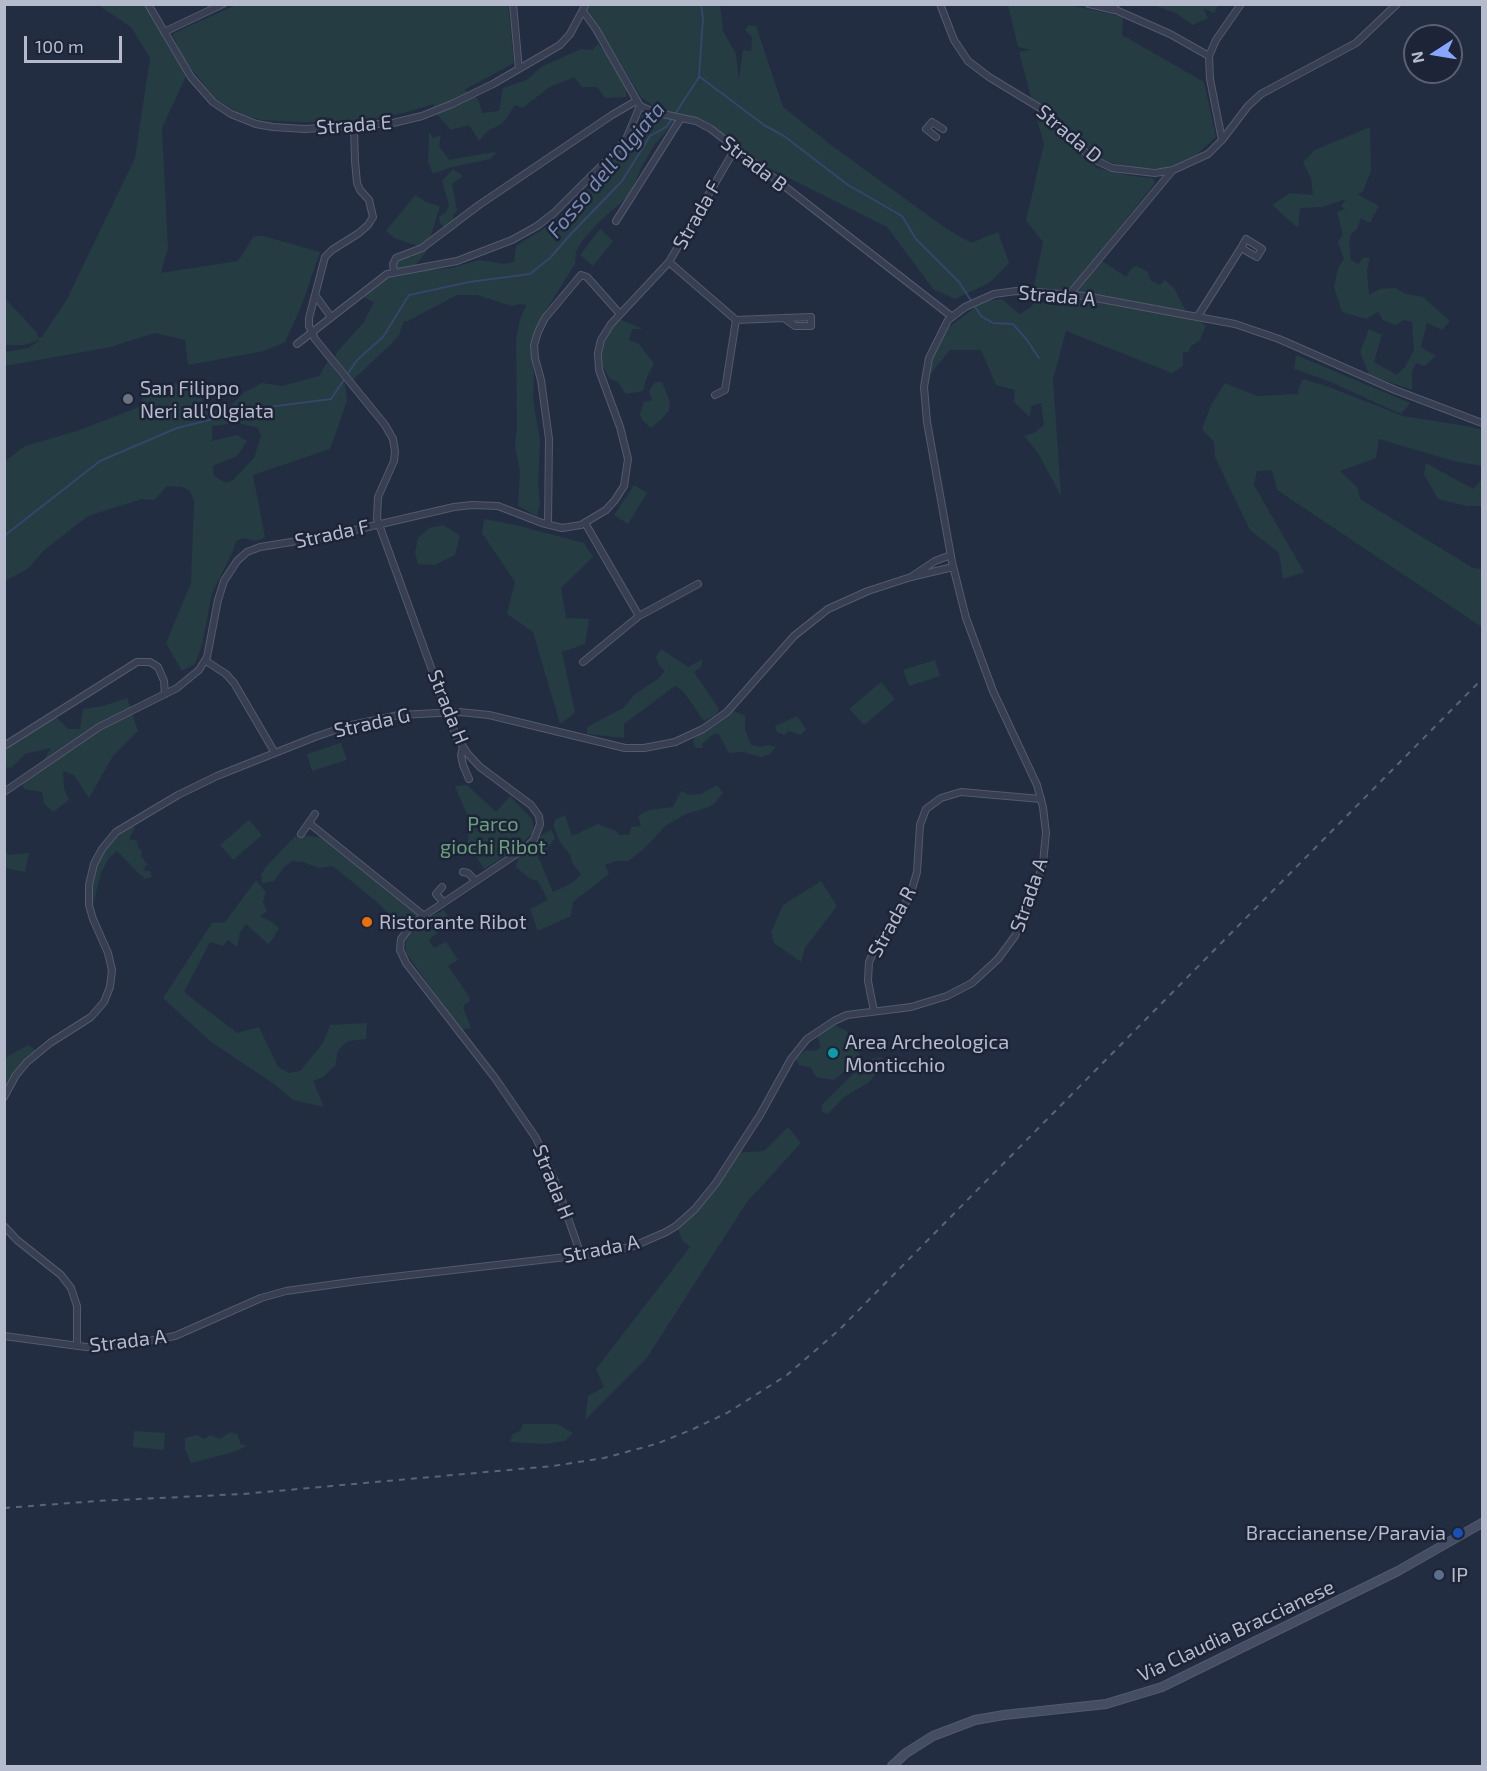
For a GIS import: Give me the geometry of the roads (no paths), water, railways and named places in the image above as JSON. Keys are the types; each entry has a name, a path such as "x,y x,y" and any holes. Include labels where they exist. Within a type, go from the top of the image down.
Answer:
{"main road":[{"name":"Via Claudia Braccianese","path":"892,1767 906,1753 933,1736 975,1720 1093,1706 1124,1700 1162,1687 1398,1571 1482,1523"}],"street":[{"name":"Strada E","path":"148,4 202,92 222,109 242,119 273,128 354,127 393,123 435,112 470,96 564,42 584,8"},
{"path":"164,32 224,4"},
{"path":"513,4 519,69"},
{"name":"Strada D","path":"940,4 954,40 968,61 989,77 1045,111 1091,158 1105,165 1129,171 1155,173 1173,170 1204,156 1222,140 1242,113 1262,94 1356,43 1397,4"},
{"path":"1089,4 1118,11 1170,34 1209,56"},
{"path":"1109,4 1118,11"},
{"path":"1222,140 1210,79 1209,56 1216,40 1241,4"},
{"path":"297,344 381,278 394,271 457,261 512,240 537,226 554,213 618,149 627,137 638,103 584,8"},
{"path":"394,271 393,264 396,258 422,248 479,205 612,115 638,103"},
{"name":"Strada B","path":"638,103 649,111 703,124 951,316"},
{"path":"616,221 676,117"},
{"path":"936,137 926,129 932,122 943,129"},
{"path":"311,333 308,320 327,254 359,233 372,218 370,203 357,183 354,127"},
{"name":"Strada F","path":"206,661 222,586 232,566 244,554 260,548 293,543 454,507 482,504 506,508 548,525 567,528 585,523 602,513 615,500 624,486 628,470 626,445 598,363 601,340 606,330 669,262 735,149"},
{"name":"Strada D","path":"1069,295 1173,170"},
{"path":"1198,316 1241,248"},
{"path":"669,262 736,320 784,318"},
{"path":"548,525 549,447 541,380 535,358 534,345 538,332 545,318 581,275 587,277 620,314"},
{"name":"Strada A","path":"4,1336 77,1346 106,1347 163,1339 261,1298 293,1290 581,1255 634,1246 676,1226 695,1209 716,1183 803,1043 834,1021 853,1014 929,1003 959,991 985,973 1005,952 1019,928 1041,869 1046,833 1041,799 1033,776 976,647 966,618 953,567 927,422 924,387 928,358 937,338 951,316 972,303 994,294 1016,291 1069,295 1198,316 1256,331 1395,390 1482,423"},
{"path":"315,295 331,317"},
{"path":"715,395 725,390 736,320"},
{"name":"Strada H","path":"311,333 387,428 394,442 394,461 377,502 378,525 429,658 447,712 463,747 491,776 531,805 540,824 537,836 529,844 423,915 407,929 399,946 403,957 495,1078 536,1138 555,1181 581,1255"},
{"path":"585,523 639,616"},
{"name":"Strada G","path":"911,577 933,562 951,555"},
{"name":"Strada G","path":"4,1097 16,1075 27,1062 99,1009 107,995 112,976 105,945 91,914 88,891 94,864 108,841 125,826 178,795 217,776 336,730 399,715 447,712 489,715 615,747 644,748 675,742 704,729 727,712 794,636 820,614 847,599 911,577 953,567"},
{"path":"583,662 639,616 698,584"},
{"path":"4,792 99,727 185,682 206,661 234,683 274,753"},
{"path":"4,746 139,662 150,662 160,670 165,694"},
{"path":"463,747 461,755 463,765 470,780"},
{"name":"Strada R","path":"874,1011 868,981 869,962 878,942 905,904 912,890 917,872 920,825 926,809 941,798 961,792 1041,799"},
{"path":"301,834 315,814"},
{"path":"309,823 423,915"},
{"path":"463,872 476,881"},
{"path":"442,887 436,894 443,902"},
{"path":"4,1226 17,1240 61,1275 71,1288 77,1306 77,1346"}],"waterway":[{"name":"Fosso dell’Olgiata","path":"675,114 699,77 703,18 701,4"},
{"path":"700,77 764,125 784,136 848,185 902,216 916,239 959,282 981,316 993,323 1013,324 1039,358"},
{"name":"Fosso dell’Olgiata","path":"4,536 100,461 177,428 253,409 331,399 357,360 383,337 409,295 469,282 530,274 551,257 622,181 650,136 666,127 672,119"}],"railway":[{"path":"4,1508 243,1494 553,1466 604,1458 656,1444 727,1413 787,1375 839,1330 1482,679"}],"place":[{"name":"San Filippo Neri all'Olgiata","path":"128,399"},
{"name":"Ristorante Ribot","path":"367,922"},
{"name":"Area Archeologica Monticchio","path":"833,1053"},
{"name":"Braccianense/Paravia","path":"1458,1533"},
{"name":"IP","path":"1439,1575"}],"park label":[{"name":"Parco giochi Ribot","path":"493,836"}]}
